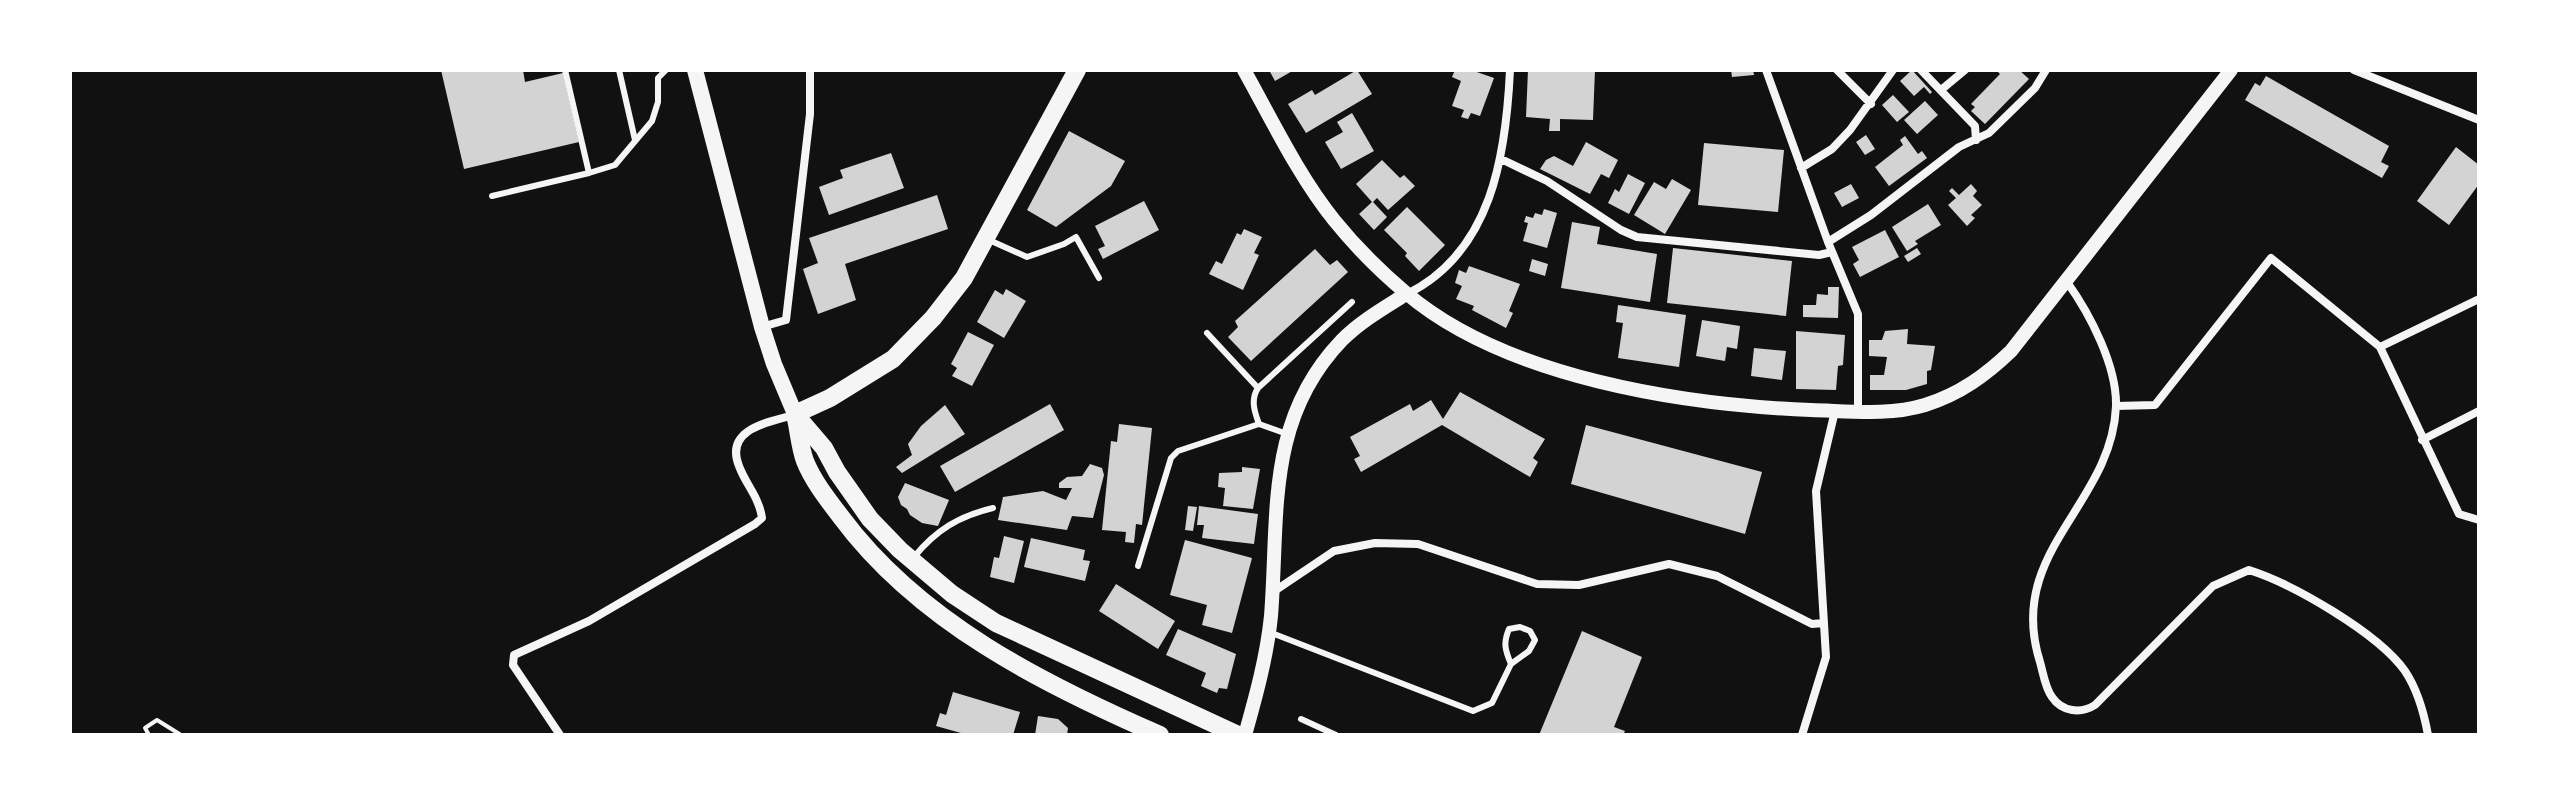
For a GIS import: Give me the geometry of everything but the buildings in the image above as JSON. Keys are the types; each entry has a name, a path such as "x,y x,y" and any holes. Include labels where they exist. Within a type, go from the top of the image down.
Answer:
{"main road":[{"path":"695,70 762,327 795,414 804,458 824,495 892,576 967,634 1044,679 1160,735"},
{"path":"795,414 842,392 893,359 916,339 964,278 1077,70"},
{"path":"795,414 824,448 870,519 952,594 996,623 1238,735"}],"street":[{"path":"762,327 786,320 810,114 810,70"},
{"path":"1244,70 1298,166 1334,220 1406,294 1483,342 1526,361 1579,377 1705,401 1771,408 1890,412 1924,405 1956,393 1986,374 2011,351 2231,70"},
{"path":"1245,735 1269,632 1276,492 1287,434 1312,380 1341,341 1359,325 1425,285 1469,242 1501,159 1508,125 1510,70"},
{"path":"1766,70 1828,242 1858,314 1858,411"},
{"path":"1837,70 1871,104"},
{"path":"1801,168 1832,149 1871,104 1893,70"},
{"path":"1921,70 1975,126 1976,140"},
{"path":"1941,90 1965,70"},
{"path":"1828,242 1871,215 1959,147 1989,133 2035,88 2046,70"},
{"path":"2354,70 2479,120"},
{"path":"1501,159 1558,187 1621,230 1637,237 1819,255 1832,252"},
{"path":"2116,406 2155,405 2271,258 2380,347 2459,514 2479,520"},
{"path":"2067,282 2109,361 2116,406 2099,472 2051,551 2035,590 2031,618 2033,641 2051,696 2061,706 2073,711 2085,711 2095,705 2213,586 2249,570 2270,577 2336,615 2392,655 2406,672 2417,694 2428,735"},
{"path":"2380,347 2479,299"},
{"path":"1802,735 1826,657 1816,491 1835,411"},
{"path":"2422,440 2479,411"},
{"path":"560,735 513,665 514,655 589,621 762,518 761,507 737,464 738,442 757,425 795,414"},
{"path":"1272,592 1334,551 1375,543 1418,544 1537,584 1579,585 1669,564 1717,576 1812,624 1824,623"}],"lane":[{"path":"565,70 589,173"},
{"path":"619,70 635,141"},
{"path":"492,196 615,165 652,121 658,102 658,78 666,70"},
{"path":"985,238 1027,257 1076,237 1099,278"},
{"path":"1259,424 1254,407 1258,388 1352,302"},
{"path":"1207,333 1258,388"},
{"path":"1138,566 1171,458 1178,451 1259,424 1287,434"},
{"path":"912,560 933,536 954,521 993,508"},
{"path":"1269,632 1473,711 1492,703 1511,664 1529,651 1535,640 1530,631 1520,627 1509,629 1505,650 1511,664"},
{"path":"1301,719 1336,735"}],"path":[{"path":"149,735 145,728 157,720 181,735"}]}
